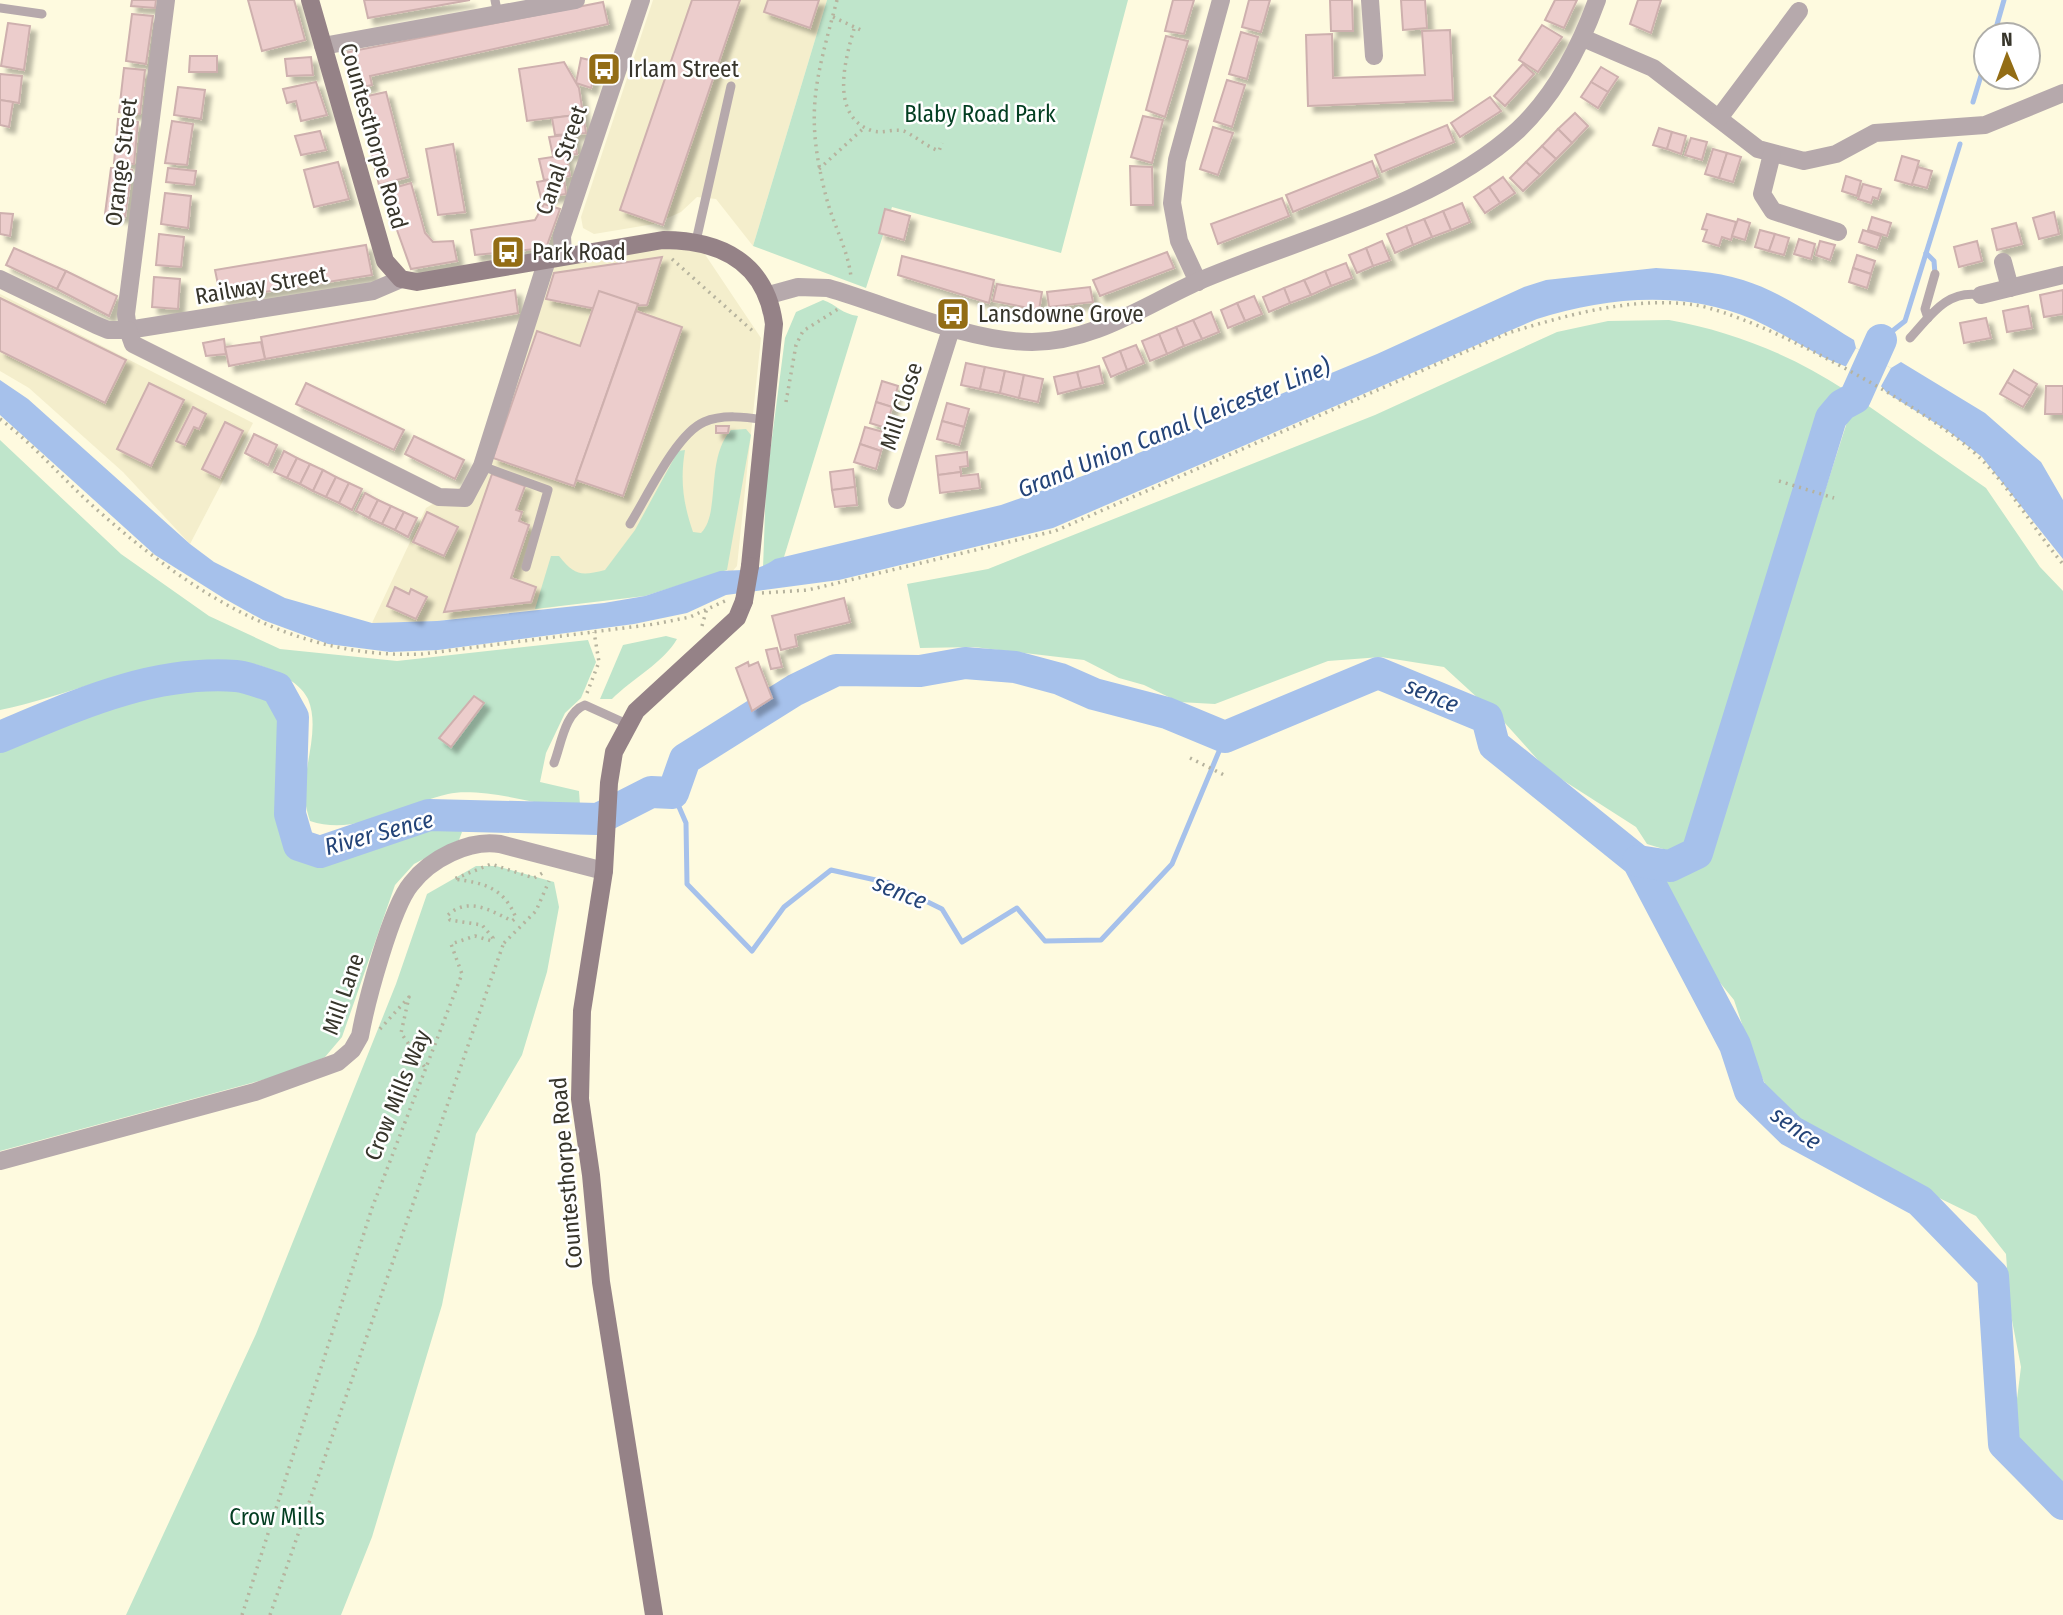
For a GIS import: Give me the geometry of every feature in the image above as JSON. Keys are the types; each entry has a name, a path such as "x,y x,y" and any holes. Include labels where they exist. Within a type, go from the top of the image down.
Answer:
{"street":[{"name":"Orange Street","path":"128,330 126,314 166,0"},
{"name":"Countesthorpe Road","path":"310,0 385,261 401,279"},
{"path":"323,46 496,7 576,0"},
{"name":"Canal Street","path":"128,330 133,344 439,497 465,498 482,466 641,0"},
{"path":"1198,282 1179,241 1172,203 1177,160 1221,0"},
{"path":"1370,0 1374,56"},
{"path":"401,279 418,282 652,241 696,241 716,247 738,259 752,271 769,295 782,289 812,286 846,293 1000,341 1067,338 1117,322 1198,282 1453,179 1518,129 1559,80 1583,38 1597,0"},
{"path":"1718,118 1799,10"},
{"path":"1583,38 1654,68 1758,149 1804,161 1836,154 1875,133 1985,125 2063,93"},
{"path":"1772,154 1762,194 1773,211 1838,232"},
{"path":"2003,262 2010,288"},
{"path":"1981,295 2063,275"},
{"path":"0,279 108,330 128,330"},
{"name":"Railway Street","path":"128,330 373,291 401,279"},
{"name":"Countesthorpe Road","path":"654,1615 601,1282 591,1175 580,1098 582,1011 604,871 609,783 614,752 636,711 684,663 737,618 744,601 766,420 774,324 769,295"},
{"name":"Mill Close","path":"897,500 952,326"},
{"name":"Mill Lane","path":"0,1161 255,1092 338,1062 352,1050 360,1036 396,913 409,885 423,871 464,847 482,841 604,871"}],"lane":[{"path":"0,8 42,13"},
{"path":"696,241 731,86"},
{"path":"1928,318 1925,309 1935,274"},
{"path":"1910,338 1945,299 1968,293 1981,295"},
{"path":"630,524 677,448 693,429 715,418 766,420"},
{"path":"482,466 548,490 526,567"},
{"path":"554,763 569,721 579,708 585,705 628,724"}],"path":[{"path":"837,0 813,98 813,136 832,220 849,263 851,278 846,293"},
{"path":"833,17 863,31"},
{"path":"854,29 842,72 850,112 865,127 881,132 905,131 924,145 939,151 942,143"},
{"path":"819,169 865,127"},
{"path":"652,241 761,338"},
{"path":"1844,369 1947,431 1980,458 2063,564"},
{"path":"1779,481 1834,499"},
{"path":"585,705 585,696 599,662 594,632"},
{"path":"1190,758 1224,775"},
{"name":"Crow Mills Way","path":"242,1615 372,1208 462,974 451,944 475,936 492,942 493,938 482,925 450,920 447,916 455,908 471,905 487,908 512,920 516,918 505,896 493,887 454,879 491,863 534,878 559,861"},
{"path":"491,976 504,942 537,911 549,881"},
{"name":"Crow Mills Way","path":"270,1615 504,942"},
{"path":"360,1036 376,1034 409,997 401,1033 426,1069"}],"shaded area":[{"path":"653,0 827,0 753,246 716,199 697,197 681,212 654,224 594,234 583,228 581,217"},
{"path":"696,241 761,338 737,566 731,573 727,570 554,607 437,621 372,623 426,508 466,484 547,260"},
{"path":"0,294 253,423 190,544 123,472 29,388 0,371"}],"green space":[{"name":"Blaby Road Park","path":"827,0 1128,0 1061,253 892,207 866,288 753,246"},
{"path":"823,300 858,316 784,557 763,568 766,484 785,338 796,312"},
{"path":"1669,320 1760,346 1804,366 1845,390 1822,413 1690,842 1670,851 1647,844 1636,827 1547,770 1504,722 1444,667 1381,657 1328,661 1215,704 1179,702 1144,685 1119,678 1084,660 974,647 920,648 907,584 988,569 1375,415 1557,332 1608,321"},
{"path":"1867,405 1986,488 2040,567 2063,591 2063,1492 2030,1463 2013,1431 2021,1367 2010,1310 2006,1254 1976,1216 1890,1174 1850,1147 1806,1127 1773,1101 1754,1060 1734,1000 1717,979 1676,907 1662,874 1679,877 1706,861 1849,416"},
{"path":"746,429 751,435 727,570 645,596 535,609 551,556 559,556 579,573 605,570 635,530 678,451 685,450 683,481 693,532 701,533 710,513 715,470 723,442 731,430"},
{"path":"0,440 121,554 209,616 280,649 397,661 588,640 596,662 581,698 565,713 546,753 540,782 579,791 580,805 570,811 509,797 460,792 362,822 328,825 310,821 305,803 313,724 308,699 301,689 288,679 254,664 219,660 182,662 0,710"},
{"path":"666,636 677,639 664,656 612,699 600,699 623,645"},
{"path":"203,678 251,685 273,696 281,705 287,722 281,786 282,813 285,826 299,852 337,855 401,834 436,826 451,827 462,832 459,840 414,864 395,885 342,1037 325,1057 299,1070 0,1151 0,742 136,694"},
{"name":"Crow Mills","path":"476,866 496,866 554,882 559,907 547,972 522,1055 476,1134 442,1305 372,1537 341,1615 126,1615 256,1334 396,984 427,894"}],"water":[{"path":"1656,268 1700,271 1758,285 1814,315 1854,340 1856,348 1891,368 1901,362 1985,413 2041,462 2063,500 2063,559 1982,457 1948,431 1887,393 1874,380 1823,357 1752,319 1726,310 1672,300 1618,302 1564,311 1537,319 1053,528 839,580 726,595 687,613 634,624 438,650 390,652 328,644 263,620 155,555 0,415 0,380 28,399 190,544 214,562 285,598 372,623 437,621 645,596 720,571 755,568 775,559 1001,505 1088,474 1377,354 1524,287 1546,280"}],"pier":[{"path":"1856,348 1891,368 1880,388 1845,368"}],"building":[{"path":"132,0 156,0 155,8 131,6"},
{"path":"248,0 294,0 305,40 262,51"},
{"path":"364,0 470,0 368,18"},
{"path":"692,0 740,0 663,225 620,210"},
{"path":"768,0 819,0 810,28 764,12"},
{"path":"1173,0 1194,0 1184,34 1165,31"},
{"path":"1249,0 1270,0 1261,32 1242,27"},
{"path":"1330,0 1352,0 1353,31 1331,31"},
{"path":"1401,0 1425,0 1427,28 1403,30"},
{"path":"1555,0 1577,0 1564,28 1545,20"},
{"path":"1638,0 1661,0 1651,33 1630,24"},
{"path":"603,2 608,24 370,76 372,85 358,88 348,52"},
{"path":"132,14 153,16 146,64 126,61"},
{"path":"8,23 30,26 24,70 1,66"},
{"path":"1542,25 1562,37 1538,72 1519,60"},
{"path":"1450,30 1453,100 1308,106 1306,35 1332,34 1333,78 1425,75 1422,31"},
{"path":"1241,32 1258,37 1247,79 1229,74"},
{"path":"1166,36 1188,41 1165,117 1146,110"},
{"path":"190,56 217,56 217,72 189,72"},
{"path":"311,57 313,75 287,76 285,59"},
{"path":"581,58 598,62 591,88 576,83"},
{"path":"564,62 579,88 583,114 527,121 519,69"},
{"path":"1523,64 1534,74 1505,106 1494,96"},
{"path":"1601,67 1618,77 1608,92 1591,82"},
{"path":"124,68 145,70 140,114 119,112"},
{"path":"0,74 22,76 19,103 0,100"},
{"path":"1227,80 1245,85 1232,127 1214,121"},
{"path":"316,82 327,115 301,121 296,101 287,103 283,89"},
{"path":"1591,82 1608,92 1598,108 1581,97"},
{"path":"178,87 205,90 201,119 174,115"},
{"path":"386,92 408,177 379,185 358,98"},
{"path":"1490,97 1501,111 1460,137 1451,123"},
{"path":"0,100 13,102 9,127 0,125"},
{"path":"1575,113 1588,126 1572,143 1558,129"},
{"path":"583,114 586,133 555,135 552,118"},
{"path":"1143,116 1163,120 1152,163 1131,157"},
{"path":"118,119 138,122 134,164 114,163"},
{"path":"172,121 193,124 187,165 165,163"},
{"path":"1447,125 1454,142 1382,172 1375,155"},
{"path":"1213,127 1233,133 1218,175 1200,169"},
{"path":"1659,128 1672,132 1667,149 1653,145"},
{"path":"1558,129 1572,143 1556,159 1542,146"},
{"path":"320,131 326,150 301,155 295,136"},
{"path":"1672,132 1686,136 1681,154 1667,149"},
{"path":"574,134 577,154 553,156 549,137"},
{"path":"1691,138 1707,142 1702,160 1685,155"},
{"path":"453,144 465,212 438,215 426,149"},
{"path":"1542,146 1556,159 1540,175 1526,162"},
{"path":"1713,149 1727,153 1719,178 1705,174"},
{"path":"1727,153 1741,157 1733,182 1719,178"},
{"path":"566,155 570,176 544,180 539,159"},
{"path":"1902,156 1919,161 1912,185 1895,180"},
{"path":"1372,161 1378,177 1293,212 1286,195"},
{"path":"338,162 349,199 314,207 304,170"},
{"path":"1526,162 1540,175 1523,191 1510,178"},
{"path":"1130,166 1152,167 1153,205 1131,205"},
{"path":"1918,167 1932,171 1927,188 1912,184"},
{"path":"111,168 132,170 125,217 105,214"},
{"path":"168,168 196,171 194,185 166,182"},
{"path":"1846,176 1861,181 1857,196 1842,191"},
{"path":"564,177 566,194 541,198 537,182"},
{"path":"1503,177 1515,193 1500,203 1489,187"},
{"path":"411,183 425,233 433,242 453,241 457,261 411,269 383,191"},
{"path":"1863,184 1881,189 1878,199 1873,197 1871,203 1858,199"},
{"path":"1489,187 1500,203 1485,213 1474,197"},
{"path":"165,193 191,196 188,228 161,224"},
{"path":"1282,198 1289,216 1218,244 1211,224"},
{"path":"1462,203 1470,222 1451,230 1443,211"},
{"path":"544,204 560,209 546,248 475,255 471,230 535,220"},
{"path":"885,209 910,216 904,240 879,233"},
{"path":"1443,211 1451,230 1432,237 1424,219"},
{"path":"2054,212 2059,234 2039,239 2033,218"},
{"path":"0,213 13,214 10,236 0,234"},
{"path":"1707,214 1736,222 1731,240 1722,237 1719,246 1703,241 1707,230 1702,229"},
{"path":"1872,217 1891,223 1887,236 1868,230"},
{"path":"1424,219 1432,237 1413,245 1406,226"},
{"path":"1738,219 1750,223 1745,240 1732,236"},
{"path":"2016,223 2022,244 1997,250 1992,229"},
{"path":"1406,226 1413,245 1395,253 1387,234"},
{"path":"1760,230 1775,234 1769,251 1755,247"},
{"path":"1863,230 1881,236 1877,248 1859,242"},
{"path":"159,234 184,237 181,267 156,265"},
{"path":"1775,234 1789,238 1784,255 1769,251"},
{"path":"1799,239 1815,244 1811,259 1794,254"},
{"path":"1382,241 1390,260 1373,266 1366,248"},
{"path":"1820,241 1835,245 1830,260 1816,255"},
{"path":"1977,241 1982,261 1959,267 1954,247"},
{"path":"366,245 372,275 221,299 215,270"},
{"path":"14,248 66,271 57,289 6,265"},
{"path":"1366,248 1373,266 1357,273 1349,255"},
{"path":"1167,252 1174,268 1100,296 1093,280"},
{"path":"1857,255 1875,261 1871,274 1853,268"},
{"path":"902,256 994,280 989,303 898,275"},
{"path":"662,257 647,305 591,308 546,299 554,273"},
{"path":"1346,263 1352,278 1331,286 1325,271"},
{"path":"1853,268 1871,274 1867,288 1849,282"},
{"path":"66,271 117,296 109,316 57,289"},
{"path":"1325,271 1331,286 1311,295 1304,280"},
{"path":"154,277 180,279 178,309 152,307"},
{"path":"1304,280 1311,295 1290,303 1284,288"},
{"path":"997,284 1042,292 1039,310 993,301"},
{"path":"1090,287 1093,302 1049,307 1047,292"},
{"path":"1284,288 1290,303 1269,312 1263,297"},
{"path":"515,290 518,313 265,359 261,337"},
{"path":"2063,290 2063,314 2044,317 2040,295"},
{"path":"599,291 638,304 574,486 493,458 537,331 580,346"},
{"path":"1254,296 1262,314 1245,321 1237,303"},
{"path":"0,298 126,360 105,403 0,351"},
{"path":"1237,303 1245,321 1228,328 1221,310"},
{"path":"2028,306 2032,328 2007,332 2003,311"},
{"path":"636,311 682,327 623,496 576,480"},
{"path":"1211,312 1219,332 1202,339 1193,320"},
{"path":"1986,318 1991,338 1964,343 1960,323"},
{"path":"1193,320 1202,339 1184,346 1176,327"},
{"path":"1176,327 1184,346 1167,354 1159,334"},
{"path":"1159,334 1167,354 1150,361 1142,341"},
{"path":"224,339 226,354 206,356 203,343"},
{"path":"261,342 265,359 229,366 225,347"},
{"path":"1136,345 1144,363 1127,370 1120,351"},
{"path":"1120,351 1127,370 1111,377 1103,358"},
{"path":"966,363 985,367 980,389 961,385"},
{"path":"1099,366 1103,383 1081,388 1077,372"},
{"path":"985,367 1005,371 1000,393 980,389"},
{"path":"2014,370 2037,384 2030,396 2007,382"},
{"path":"1005,371 1024,375 1019,398 1000,393"},
{"path":"1077,372 1081,388 1058,394 1054,377"},
{"path":"1024,375 1043,379 1038,402 1019,398"},
{"path":"882,381 898,386 892,407 876,402"},
{"path":"2007,382 2030,396 2023,407 2000,394"},
{"path":"149,383 184,400 151,466 117,449"},
{"path":"306,383 404,430 394,450 296,404"},
{"path":"2046,386 2063,386 2063,414 2045,414"},
{"path":"876,402 892,407 886,428 870,423"},
{"path":"947,403 969,409 964,427 942,421"},
{"path":"193,407 206,414 199,429 194,427 185,445 176,441"},
{"path":"942,421 964,427 959,445 937,439"},
{"path":"225,422 243,431 220,478 202,469"},
{"path":"716,426 729,426 728,433 716,433"},
{"path":"865,427 887,433 881,451 860,444"},
{"path":"254,434 277,445 268,465 245,453"},
{"path":"414,436 464,460 455,479 405,454"},
{"path":"860,444 881,451 876,469 854,462"},
{"path":"284,451 297,458 287,478 274,472"},
{"path":"967,452 968,466 960,467 961,472 938,475 936,456"},
{"path":"297,458 310,464 300,484 287,478"},
{"path":"310,464 323,470 313,491 300,484"},
{"path":"853,469 855,487 832,490 830,472"},
{"path":"323,470 336,477 326,497 313,491"},
{"path":"961,472 961,476 978,474 980,488 940,493 938,475"},
{"path":"492,474 525,486 516,510 522,512 519,521 529,525 511,578 536,587 531,602 444,612"},
{"path":"336,477 349,483 339,503 326,497"},
{"path":"349,483 362,489 352,510 339,503"},
{"path":"855,487 857,505 835,507 832,490"},
{"path":"365,493 378,500 369,518 356,511"},
{"path":"378,500 391,506 382,524 369,518"},
{"path":"391,506 404,512 395,530 382,524"},
{"path":"404,512 417,518 408,537 395,530"},
{"path":"427,512 458,527 444,556 413,542"},
{"path":"395,587 409,594 411,589 427,597 416,619 387,606"},
{"path":"844,598 850,622 795,635 797,646 781,650 772,616"},
{"path":"777,648 782,667 771,669 766,650"},
{"path":"748,662 749,666 758,662 772,698 752,711 736,668"},
{"path":"474,696 484,703 451,747 439,738"}],"waterway":[{"path":"1998,21 2004,0"},
{"path":"1973,102 1976,91"},
{"path":"1881,340 1905,321 1960,144"},
{"path":"1926,253 1934,261 1935,274"},
{"path":"1638,861 1670,866 1697,853 1831,418 1842,405 1855,398 1881,340"},
{"name":"River Sence","path":"0,737 85,702 144,684 205,676 236,676 277,688 293,717 290,814 299,845 320,852 429,815 598,819 651,792 673,793 685,759 795,690 836,670 920,671 965,663 1015,667 1060,679 1094,694 1167,713 1225,737 1378,673 1487,718 1494,745 1638,861 1735,1045 1750,1091 1791,1131 1920,1201 1993,1276 2004,1444 2063,1504"},
{"name":"sence","path":"673,793 686,823 687,884 752,951 784,907 831,870 889,883 942,909 962,942 1017,908 1045,941 1101,940 1172,864 1225,737"}],"place":[{"name":"Irlam Street","path":"604,69"},
{"name":"Park Road","path":"508,252"},
{"name":"Lansdowne Grove","path":"953,314"}],"water label":[{"name":"Grand Union Canal (Leicester Line)","path":"1174,428"}]}
